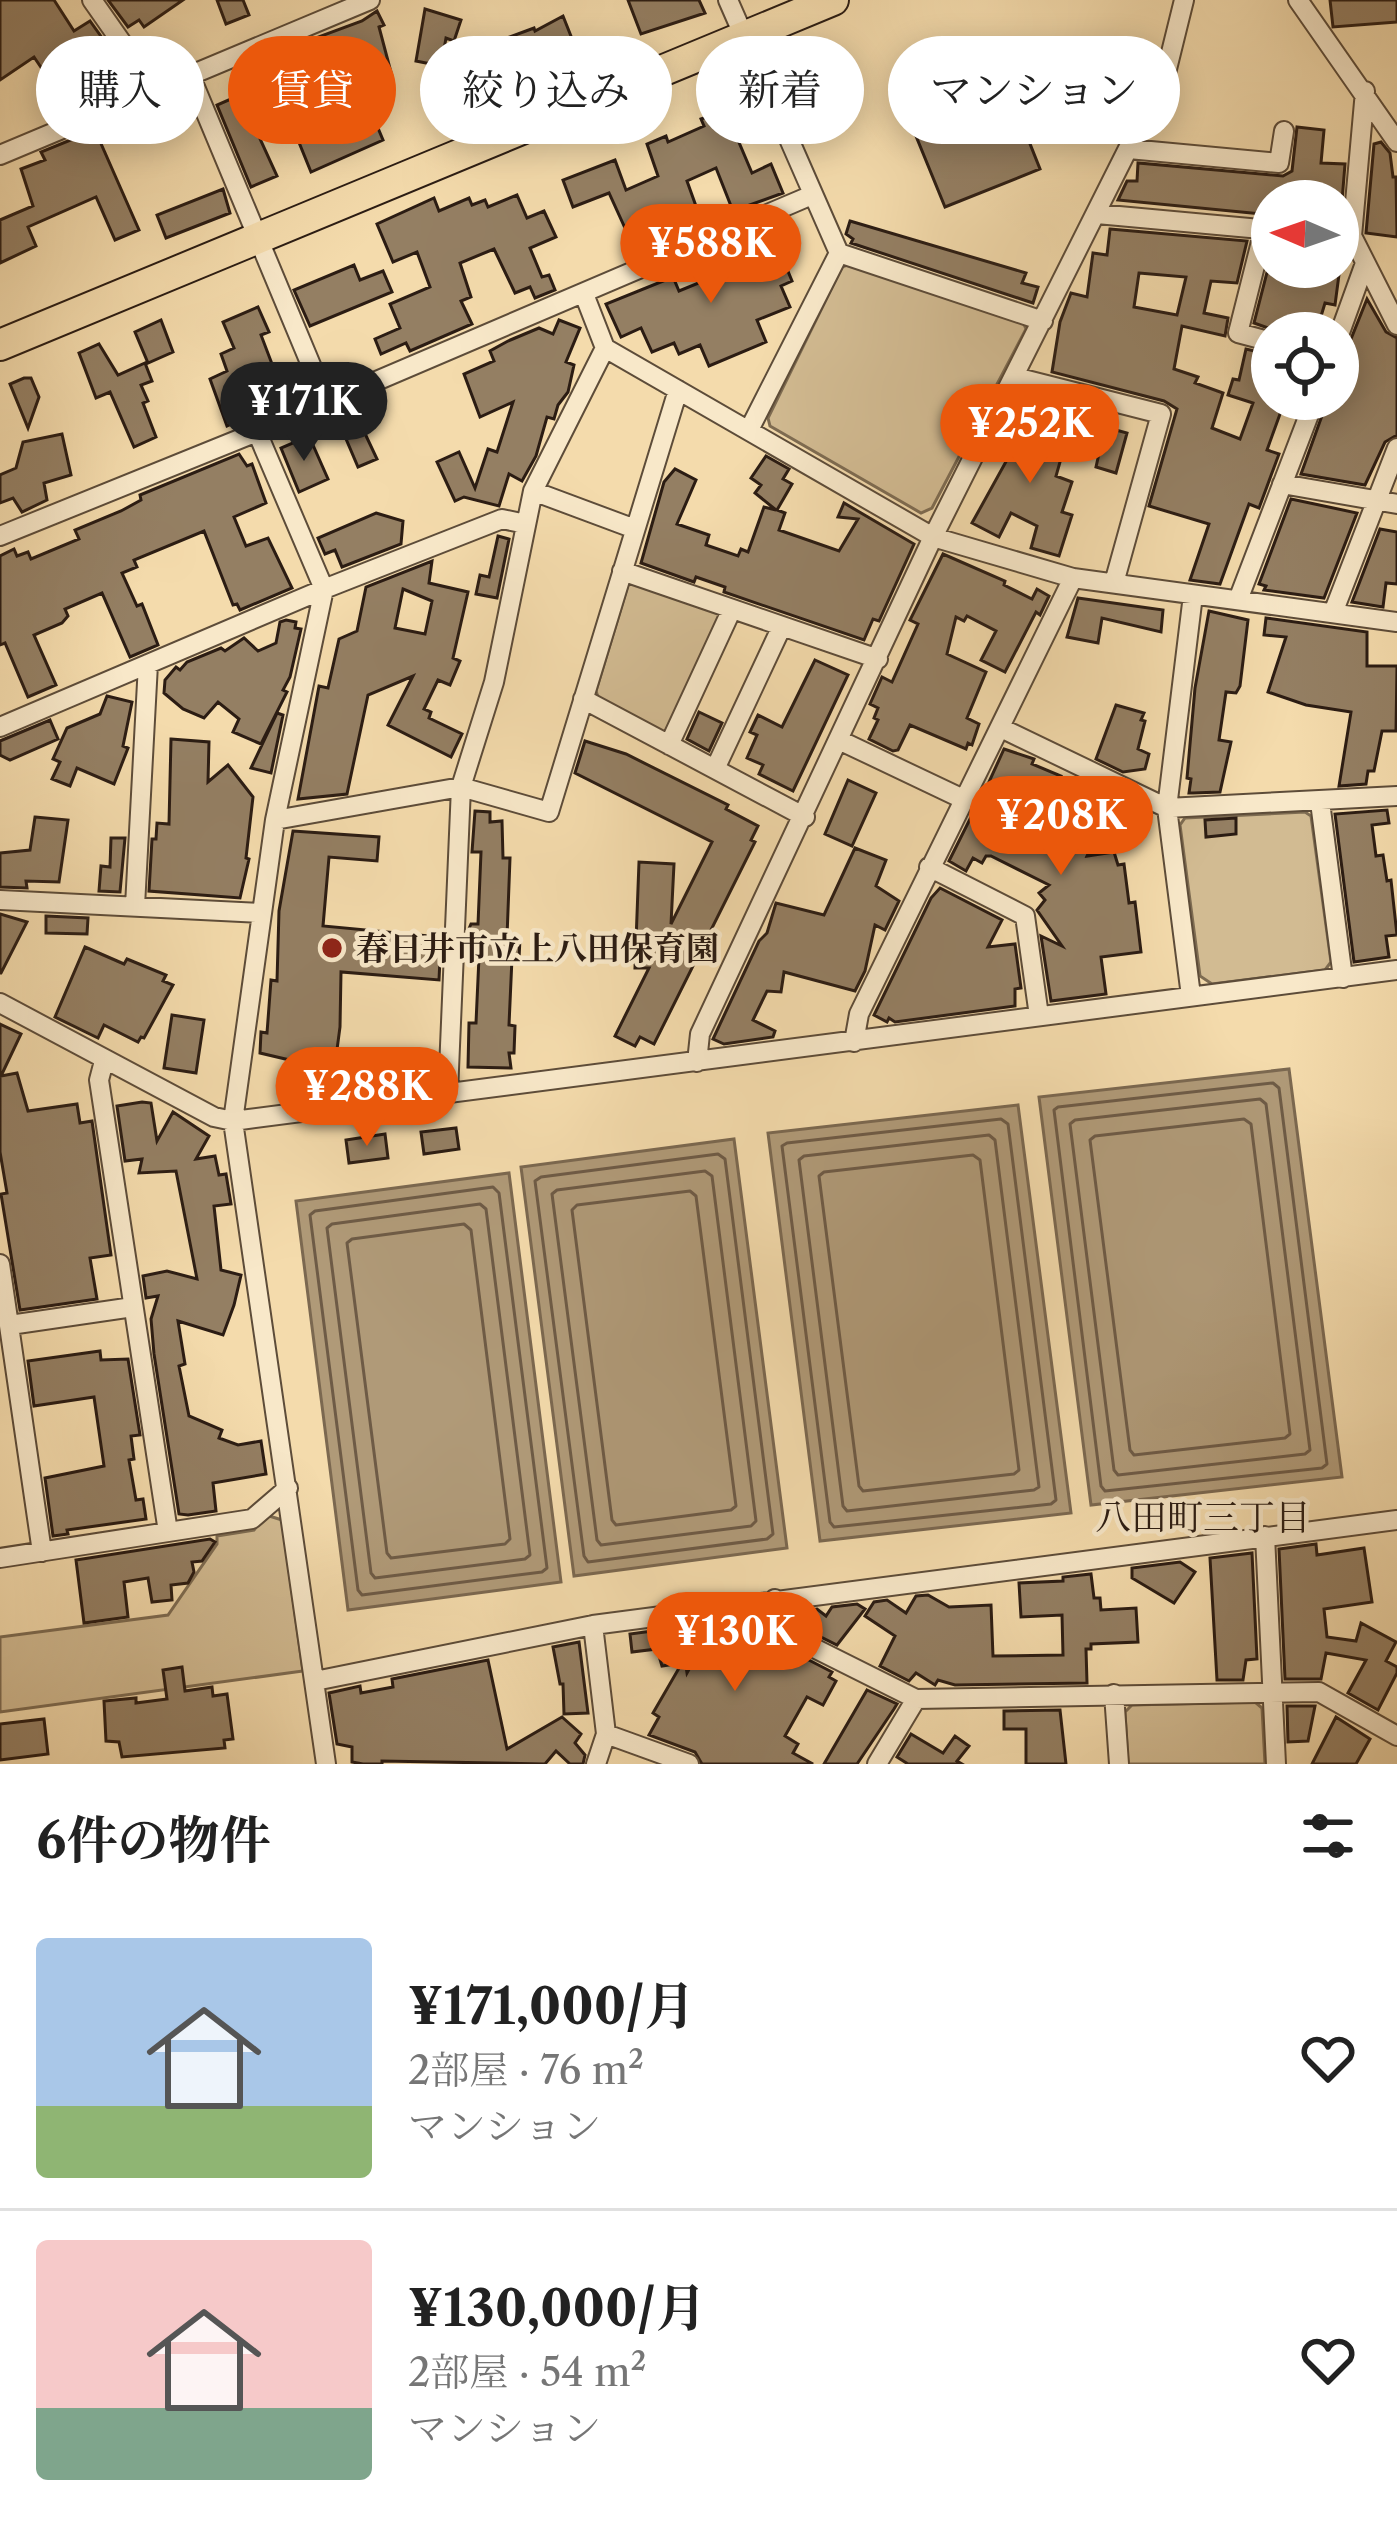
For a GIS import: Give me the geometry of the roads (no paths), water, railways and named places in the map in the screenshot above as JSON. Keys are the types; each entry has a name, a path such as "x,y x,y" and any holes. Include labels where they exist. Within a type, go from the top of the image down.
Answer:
{"main road":[{"path":"0,345 833,0"}],"street":[{"path":"92,0 117,36"},
{"path":"204,68 338,6 370,0"},
{"path":"728,0 839,253 1043,321"},
{"path":"697,1062 700,1034 932,538 1166,73 1184,0"},
{"path":"1298,0 1397,142"},
{"path":"1353,180 1365,91"},
{"path":"204,110 326,401"},
{"path":"1129,149 1279,163 1284,130"},
{"path":"3,148 36,135"},
{"path":"0,536 257,432 812,195"},
{"path":"1097,214 1251,228"},
{"path":"750,428 839,253"},
{"path":"1359,258 1397,325"},
{"path":"1347,312 1364,266"},
{"path":"1251,288 1238,333 1251,336"},
{"path":"584,294 605,348 750,428 932,538 1073,578 1397,622"},
{"path":"448,1093 461,787 494,682 533,490 605,348"},
{"path":"1015,377 1161,414 1114,583"},
{"path":"275,820 461,787 549,812 677,390"},
{"path":"1238,600 1307,420"},
{"path":"257,432 324,589 275,820 232,1121 326,1764"},
{"path":"1333,613 1387,502 1397,448"},
{"path":"1282,484 1387,502"},
{"path":"533,490 635,529"},
{"path":"0,728 324,589 502,519 526,524"},
{"path":"622,572 878,659"},
{"path":"854,1042 859,1013 1073,578"},
{"path":"1191,996 1167,808 1193,596"},
{"path":"670,745 732,609"},
{"path":"715,769 782,626"},
{"path":"135,906 148,664"},
{"path":"583,699 805,817"},
{"path":"1001,728 1167,808 1397,796"},
{"path":"841,741 963,799"},
{"path":"1320,802 1343,978"},
{"path":"929,867 1025,916 1039,1016"},
{"path":"0,900 262,913"},
{"path":"0,1003 214,1118 232,1121 1397,970"},
{"path":"104,1061 98,1080 168,1532"},
{"path":"0,1264 42,1552"},
{"path":"10,1325 133,1307"},
{"path":"0,1558 252,1519 288,1488"},
{"path":"315,1681 593,1625 1397,1520"},
{"path":"1265,1536 1276,1764"},
{"path":"775,1599 784,1633 916,1699 1318,1692 1397,1736"},
{"path":"593,1625 606,1734 596,1764"},
{"path":"1114,1694 1119,1764"},
{"path":"877,1764 916,1699"},
{"path":"606,1734 688,1764"}],"water":[{"path":"1289,1069 1342,1477 1091,1505 1039,1097"},
{"path":"1018,1105 1071,1513 820,1541 768,1133"},
{"path":"734,1139 787,1548 574,1576 521,1167"},
{"path":"509,1173 561,1582 348,1610 296,1201"}],"place":[{"name":"春日井市立上八田保育園","path":"332,948"}],"district":[{"name":"八田町三丁目","path":"1203,1517"}]}
